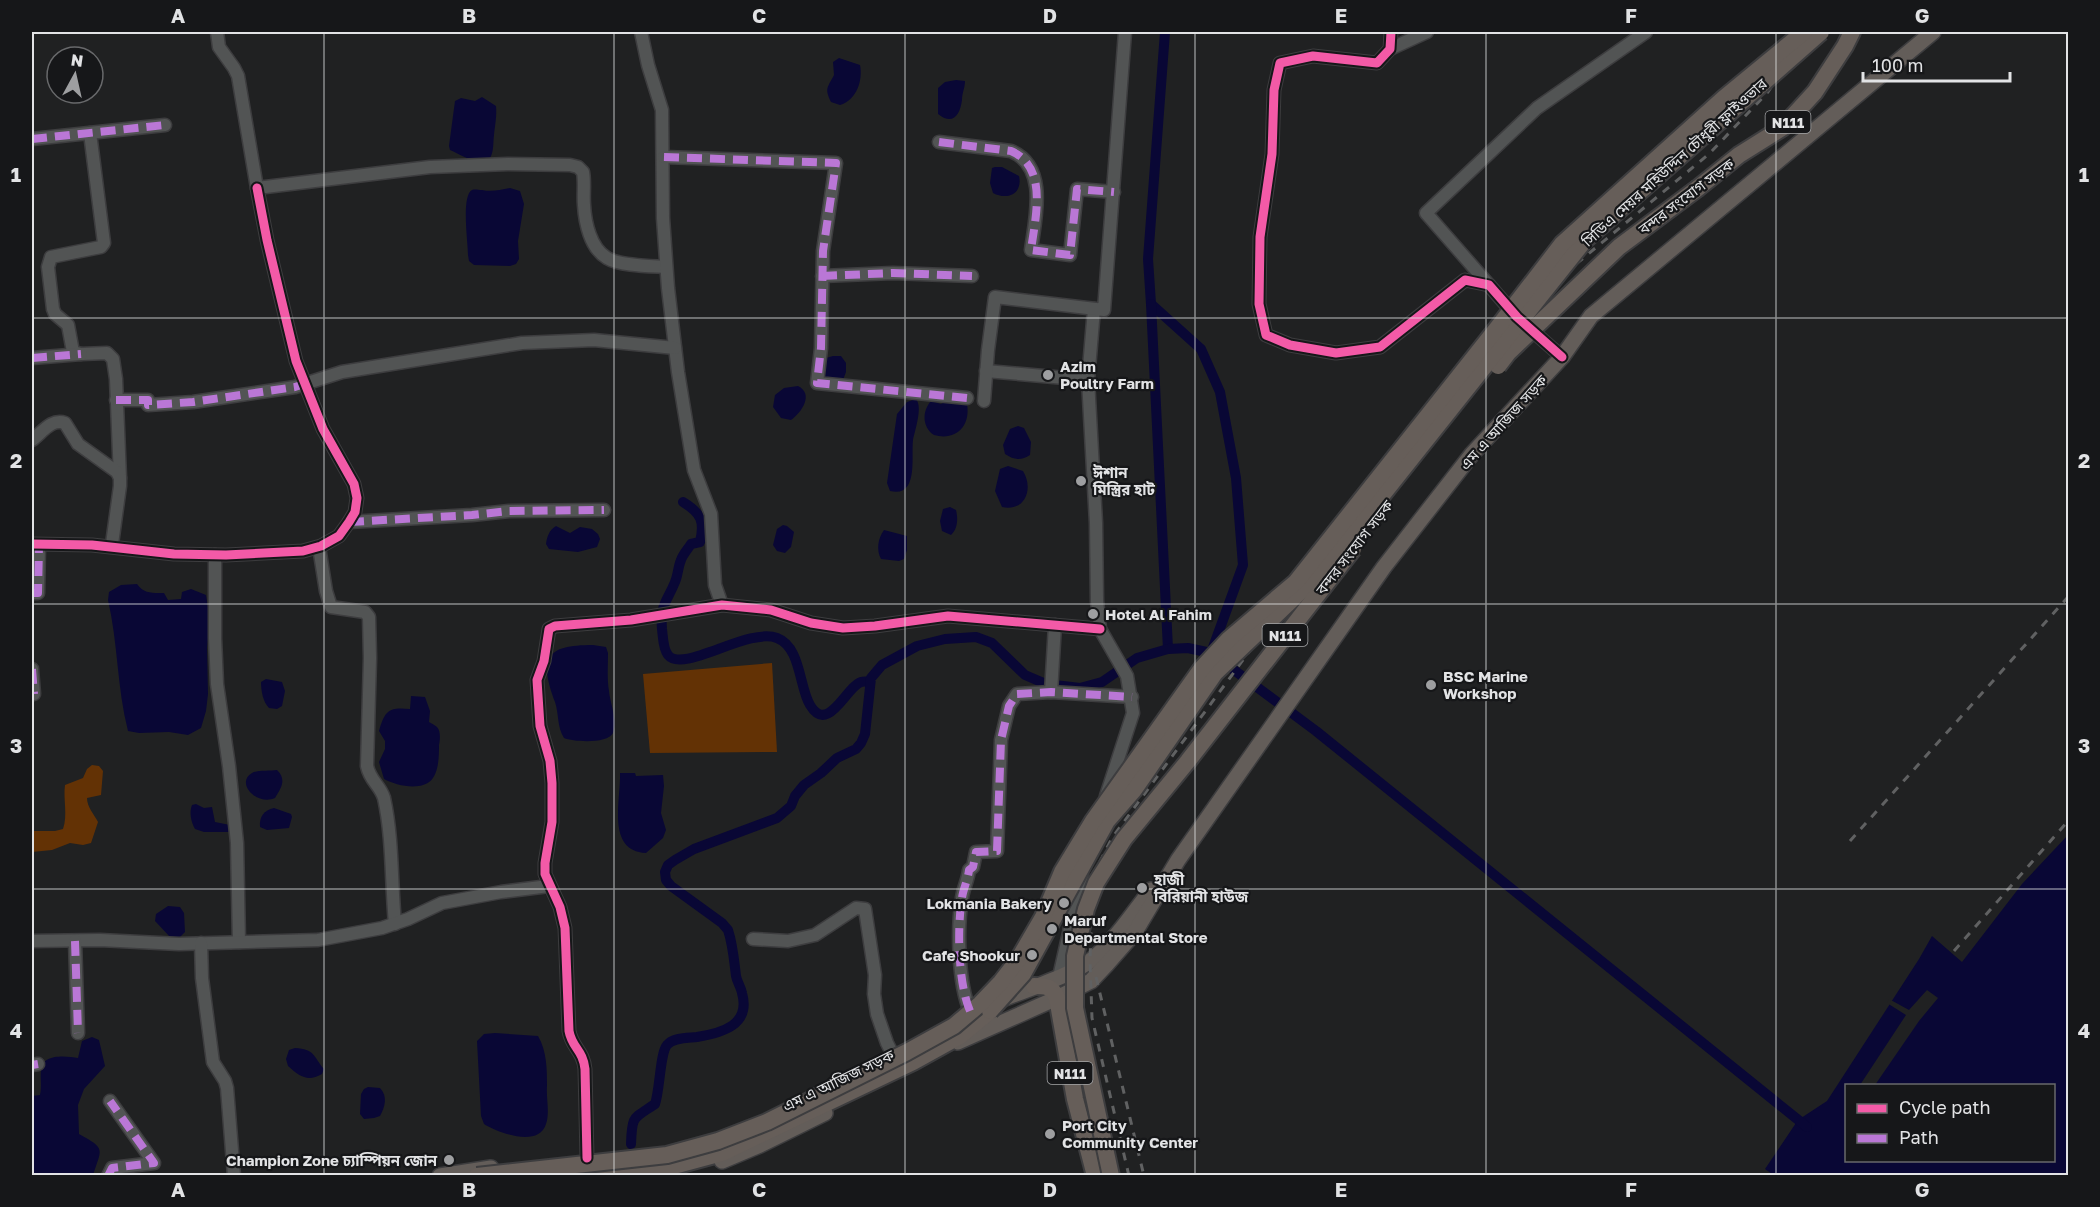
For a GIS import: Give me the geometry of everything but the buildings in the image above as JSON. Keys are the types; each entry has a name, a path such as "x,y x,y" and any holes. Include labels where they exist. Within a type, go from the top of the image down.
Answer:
{"highway":[{"path":"477,1176 667,1155 718,1141 767,1122 907,1052 954,1026 980,1004 1018,960 1035,932 1062,872 1093,821 1202,668 1229,639 1296,582 1562,244 1724,98 1804,32"},
{"name":"সিডিএ মেয়র মহিউদ্দিন চৌধুরী ফ্লাইওভার","path":"578,1176 670,1167 722,1153 913,1062 960,1036 990,1011 1023,974 1107,821 1134,790 1215,673 1300,592 1337,552 1585,240 1821,32"},
{"name":"বন্দর সংযোগ সড়ক","path":"1111,1176 1075,1008 1075,956 1086,909 1096,883 1124,839 1188,761 1508,353 1619,247 1740,155 1782,128 1815,92 1852,32"},
{"path":"1034,986 1047,986 1054,990 1057,998"},
{"name":"N111","path":"1057,998 1075,1099 1095,1176"}],"main road":[{"name":"এম এ আজিজ সড়ক","path":"648,1176 696,1167 734,1156 916,1067 965,1038 1091,981 1135,932 1178,860 1384,567 1472,454 1562,357 1591,316 1933,32"},
{"name":"এম এ আজিজ সড়ক","path":"440,1176 508,1166 666,1150 717,1135 774,1111 892,1053 970,1011 1059,976 1094,958 1178,860"}],"street":[{"path":"32,593 38,593 35,544 92,545 156,553 215,555 303,551 319,547 339,536 355,512 357,498 354,484 333,450 304,384 286,321 257,188 238,76 219,48 217,32"},
{"path":"641,32 648,65 662,110 663,218 675,348 694,470 711,514 715,585 722,605"},
{"path":"984,401 995,297 1104,310 1125,32"},
{"path":"1390,49 1391,32"},
{"path":"1427,32 1390,49 1377,63 1313,56 1280,63 1274,90 1272,154 1260,237 1259,304 1266,335 1290,345 1336,353 1380,347 1465,280 1489,285"},
{"path":"1562,357 1517,317 1426,213 1537,108 1646,32"},
{"path":"32,139 165,125"},
{"path":"81,354 74,352 68,325 55,314 53,309 48,267 51,257 102,247 104,243 90,133"},
{"path":"939,142 1011,151 1020,155 1036,185 1031,250 1070,255 1077,189 1114,192"},
{"path":"664,157 836,163 824,251 821,348 817,383 967,398"},
{"path":"257,188 430,166 570,165 578,167 583,172 587,226 603,255 608,260 666,267"},
{"path":"822,276 893,273 972,276"},
{"path":"1059,976 1071,916 1095,828 1133,713 1127,676 1100,628 1097,601 1096,523 1088,380 1094,309"},
{"path":"116,400 148,400 148,405 193,402 295,387 342,372 533,342 594,340 675,348"},
{"path":"32,358 107,353 111,355 115,368 120,478 112,544"},
{"path":"986,370 1088,380"},
{"path":"32,440 53,422 65,423 78,444 117,472 120,478"},
{"path":"349,522 509,511 604,510"},
{"path":"319,547 331,607 365,612 369,617 367,766 369,776 381,790 388,821 395,924"},
{"path":"215,555 217,677 237,843 239,942"},
{"path":"587,1158 584,1058 570,1038 565,928 560,908 545,874 552,822 552,783 550,761 541,732 537,680 544,661 549,629 555,626 631,620 722,605 771,610 811,623 843,628 948,616 1100,628"},
{"path":"1051,692 1055,626"},
{"path":"32,669 34,694"},
{"path":"970,1011 964,998 962,976 960,944 962,896 969,870 974,867 976,852 997,851 1001,740 1009,706 1017,694 1051,692 1132,697"},
{"path":"32,941 201,943 318,940 395,924 442,903 549,886"},
{"path":"753,939 788,941 815,935 856,908 865,909 875,975 874,994 877,1014 892,1053"},
{"path":"75,940 78,1033"},
{"path":"201,943 202,978 213,1062 227,1088 234,1176"},
{"path":"108,1176 112,1168 154,1163 110,1101"}],"shaded area":[{"path":"839,58 860,65 861,71 855,94 840,105 831,102 827,90 834,75 833,62"},
{"path":"965,81 961,105 955,117 948,119 938,114 938,88 945,82"},
{"path":"482,97 496,106 496,113 492,153 490,158 482,162 450,150 449,146 455,101 461,98 475,101"},
{"path":"1002,167 1019,176 1019,187 1013,194 1004,196 993,193 990,183 992,168"},
{"path":"510,188 520,191 524,204 518,241 519,259 516,264 510,266 474,265 469,261 468,255 466,210 469,194 472,190 492,191"},
{"path":"841,356 846,363 843,380 823,379 826,358"},
{"path":"798,386 803,389 805,403 791,420 781,418 773,407 775,395 784,388"},
{"path":"916,399 919,413 913,440 912,474 906,488 899,492 890,491 887,483 897,414 907,402"},
{"path":"948,400 967,404 968,412 964,425 955,434 949,436 934,435 925,423 926,409 931,401 941,404"},
{"path":"1018,426 1024,428 1031,442 1030,455 1017,459 1005,454 1003,445 1010,429"},
{"path":"1008,466 1023,471 1028,485 1022,503 1010,508 1002,507 995,491 1000,469"},
{"path":"950,507 956,510 957,516 956,527 951,535 942,531 940,521 943,509"},
{"path":"783,525 794,532 791,547 785,553 777,551 773,545 777,529"},
{"path":"556,526 570,533 580,527 592,529 600,539 597,547 578,552 549,549 546,544 548,536"},
{"path":"884,530 907,536 907,550 904,559 899,561 881,559 878,544"},
{"path":"137,584 152,593 164,593 168,600 181,599 182,592 191,589 206,595 210,619 206,711 201,728 188,735 128,731 108,600 109,592 121,585"},
{"path":"593,645 606,647 608,653 608,686 614,718 613,733 605,739 590,741 564,738 547,675 547,665 550,657 556,651"},
{"path":"772,663 777,752 650,753 643,674"},
{"path":"266,679 282,682 285,691 282,706 277,709 269,708 264,700 261,682"},
{"path":"411,696 425,697 430,711 429,722 437,727 440,736 435,774 429,782 417,786 396,784 384,779 379,762 385,749 385,741 379,731 383,718 389,711 410,709"},
{"path":"92,765 99,766 103,771 101,795 87,798 89,807 98,822 91,843 83,845 70,843 52,850 32,852 32,831 63,829 65,785 83,778 87,769"},
{"path":"277,770 282,781 275,798 261,799 250,792 246,782 247,777 260,771"},
{"path":"620,773 635,773 636,776 663,775 661,813 666,830 663,838 646,853 633,850 620,834 618,810"},
{"path":"196,804 204,808 212,807 215,822 230,825 229,832 204,832 195,829 191,811 192,805"},
{"path":"274,808 291,814 289,828 267,830 260,827 263,814"},
{"path":"2068,835 2068,1175 1775,1176 1765,1169 1798,1120 1827,1101 1932,936 1962,962 2022,884"},
{"path":"168,906 180,907 184,913 185,932 178,939 170,937 155,921 156,914"},
{"path":"484,1034 538,1036 541,1042 547,1067 548,1115 542,1131 535,1135 527,1137 508,1134 484,1124 481,1116 477,1041"},
{"path":"92,1037 99,1040 105,1066 84,1089 78,1105 79,1134 94,1143 100,1150 93,1175 32,1176 32,1096 40,1095 42,1065 50,1058 78,1058 82,1041"},
{"path":"295,1048 313,1054 324,1069 322,1074 308,1078 296,1073 288,1066 286,1059 289,1050"},
{"path":"368,1087 380,1088 383,1091 385,1102 380,1116 364,1119 360,1114 361,1094"}],"pier":[{"path":"1927,990 1938,998 1919,1021 1876,1084 1861,1084 1906,1015 1887,1003 1889,999 1909,1010"}],"waterway":[{"path":"1165,32 1148,259 1151,304 1201,349 1220,392 1236,478 1243,565 1211,653"},
{"path":"1151,304 1168,649"},
{"path":"683,502 698,514 702,528 700,542 691,544 683,556 675,582 663,608 663,639 668,655 676,659 687,659 750,639 765,636 777,638 785,643 795,658 810,705 817,713 823,715 837,707 855,686 861,682 870,681"},
{"path":"631,1144 635,1119 655,1104 667,1045 677,1039 725,1030 738,1020 744,1004 736,976 728,930 722,923 671,886 666,880 665,872 668,865 694,849 777,818 791,806 795,796 804,785 837,758 856,749 865,734 871,678 882,665 917,646 945,639 976,637 992,643 1025,675 1046,684 1080,688 1102,682 1137,658 1168,649 1188,648 1211,653 1316,731 1807,1127"}],"railway":[{"path":"1129,1176 1092,1018 1090,961 1093,875 1112,838 1447,385 1564,274 1709,154 1768,92 1785,66 1802,32"},
{"path":"1850,841 2068,597"},
{"path":"1954,951 2068,821"},
{"path":"1096,977 1144,1176"}],"marked path":[{"path":"32,139 165,125"},
{"path":"939,142 1011,151 1023,159 1031,169 1037,195 1031,250 1070,255 1077,189 1114,192"},
{"path":"664,157 836,163 823,251 821,348 817,383 967,398"},
{"path":"822,276 893,273 972,276"},
{"path":"32,358 81,354"},
{"path":"116,400 148,400 148,405 193,402 304,384"},
{"path":"349,522 509,511 604,510"},
{"path":"32,593 38,593 39,545"},
{"path":"32,669 34,694"},
{"path":"970,1011 961,971 960,910 969,870 973,867 976,852 997,851 1001,740 1009,706 1017,694 1051,692 1132,697"},
{"path":"75,941 78,1033"},
{"path":"32,1065 38,1064"},
{"path":"108,1176 112,1168 154,1163 110,1101"}],"cycle path":[{"path":"1391,32 1390,49 1377,63 1313,56 1280,63 1274,90 1272,154 1260,237 1259,304 1266,335 1290,345 1336,353 1380,347 1465,280 1489,285 1517,317 1562,357"},
{"path":"32,544 92,545 174,554 226,555 303,551 321,546 339,536 349,522 355,512 357,498 354,484 323,429 296,361 257,188"},
{"path":"587,1158 585,1069 582,1057 569,1031 565,928 560,907 545,874 552,822 552,783 550,761 540,726 537,680 544,661 549,629 555,626 631,620 722,605 771,610 811,623 843,628 948,616 1100,629"}],"place":[{"name":"Azim Poultry Farm","path":"1048,375"},
{"name":"ঈশান মিস্ত্রির হাট","path":"1081,481"},
{"name":"Hotel Al Fahim","path":"1093,614"},
{"name":"BSC Marine Workshop","path":"1431,685"},
{"name":"হাজী বিরিয়ানী হাউজ","path":"1142,888"},
{"name":"Lokmania Bakery","path":"1064,903"},
{"name":"Maruf Departmental Store","path":"1052,929"},
{"name":"Cafe Shookur","path":"1032,955"},
{"name":"Port City Community Center","path":"1050,1134"},
{"name":"Champion Zone চ্যাম্পিয়ন জোন","path":"449,1160"}]}
